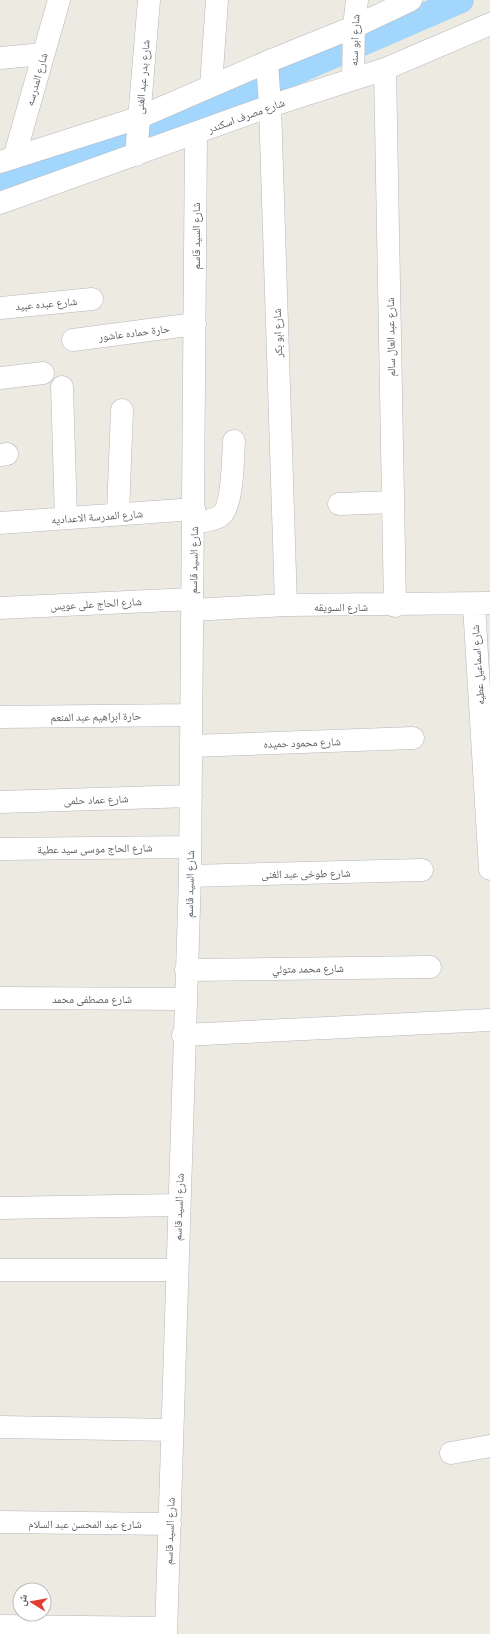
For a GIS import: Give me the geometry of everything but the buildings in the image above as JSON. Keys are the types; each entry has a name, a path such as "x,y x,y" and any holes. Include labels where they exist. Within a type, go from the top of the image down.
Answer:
{"street":[{"name":"شارع المدرسه","path":"7,160 43,54 59,0"},
{"name":"شارع بدر عبد الغنى","path":"136,155 149,0"},
{"path":"211,86 217,0"},
{"name":"شارع ابو سنه","path":"353,79 354,27 357,0"},
{"path":"7,160 138,118 267,62 354,27 410,0"},
{"name":"شارع مصرف اسكندر","path":"0,203 270,106 385,69 490,24"},
{"path":"0,58 43,54"},
{"name":"شارع ابو بكر","path":"267,62 270,106 286,606"},
{"name":"شارع عبد العال سالم","path":"385,69 395,606"},
{"name":"شارع السيد قاسم","path":"166,1631 183,1035 190,876 189,847 191,796 194,516 196,133"},
{"name":"شارع عبده عبيد","path":"0,308 92,299"},
{"name":"حارة حماده عاشور","path":"73,340 195,324"},
{"path":"0,378 43,373"},
{"path":"62,387 66,518"},
{"path":"118,514 122,410"},
{"name":"شارع المدرسة الاعداديه","path":"0,523 118,514 216,518 226,512 229,500 234,441"},
{"path":"340,504 393,502"},
{"name":"شارع السويقه","path":"192,605 395,606 482,604"},
{"name":"شارع اسماعيل عطيه","path":"482,604 490,869"},
{"name":"شارع الحاج على عويس","path":"0,608 192,605"},
{"name":"حارة ابراهيم عبد المنعم","path":"0,717 191,715"},
{"name":"شارع محمود حميده","path":"191,746 413,738"},
{"name":"شارع عماد حلمى","path":"0,802 191,796"},
{"name":"شارع الحاج موسى سيد عطية","path":"0,849 189,847"},
{"name":"شارع طوخى عبد الغنى","path":"190,876 422,870"},
{"name":"شارع محمد متولي","path":"186,970 430,966"},
{"name":"شارع مصطفى محمد","path":"0,998 185,999"},
{"path":"183,1035 490,1020"},
{"path":"0,1208 178,1205"},
{"path":"0,1270 176,1270"},
{"path":"0,1427 172,1430"},
{"path":"451,1453 490,1446"},
{"name":"شارع عبد المحسن عبد السلام","path":"0,1522 170,1524"},
{"path":"0,1626 166,1631"}],"waterway":[{"path":"0,185 136,141 461,0"}]}
